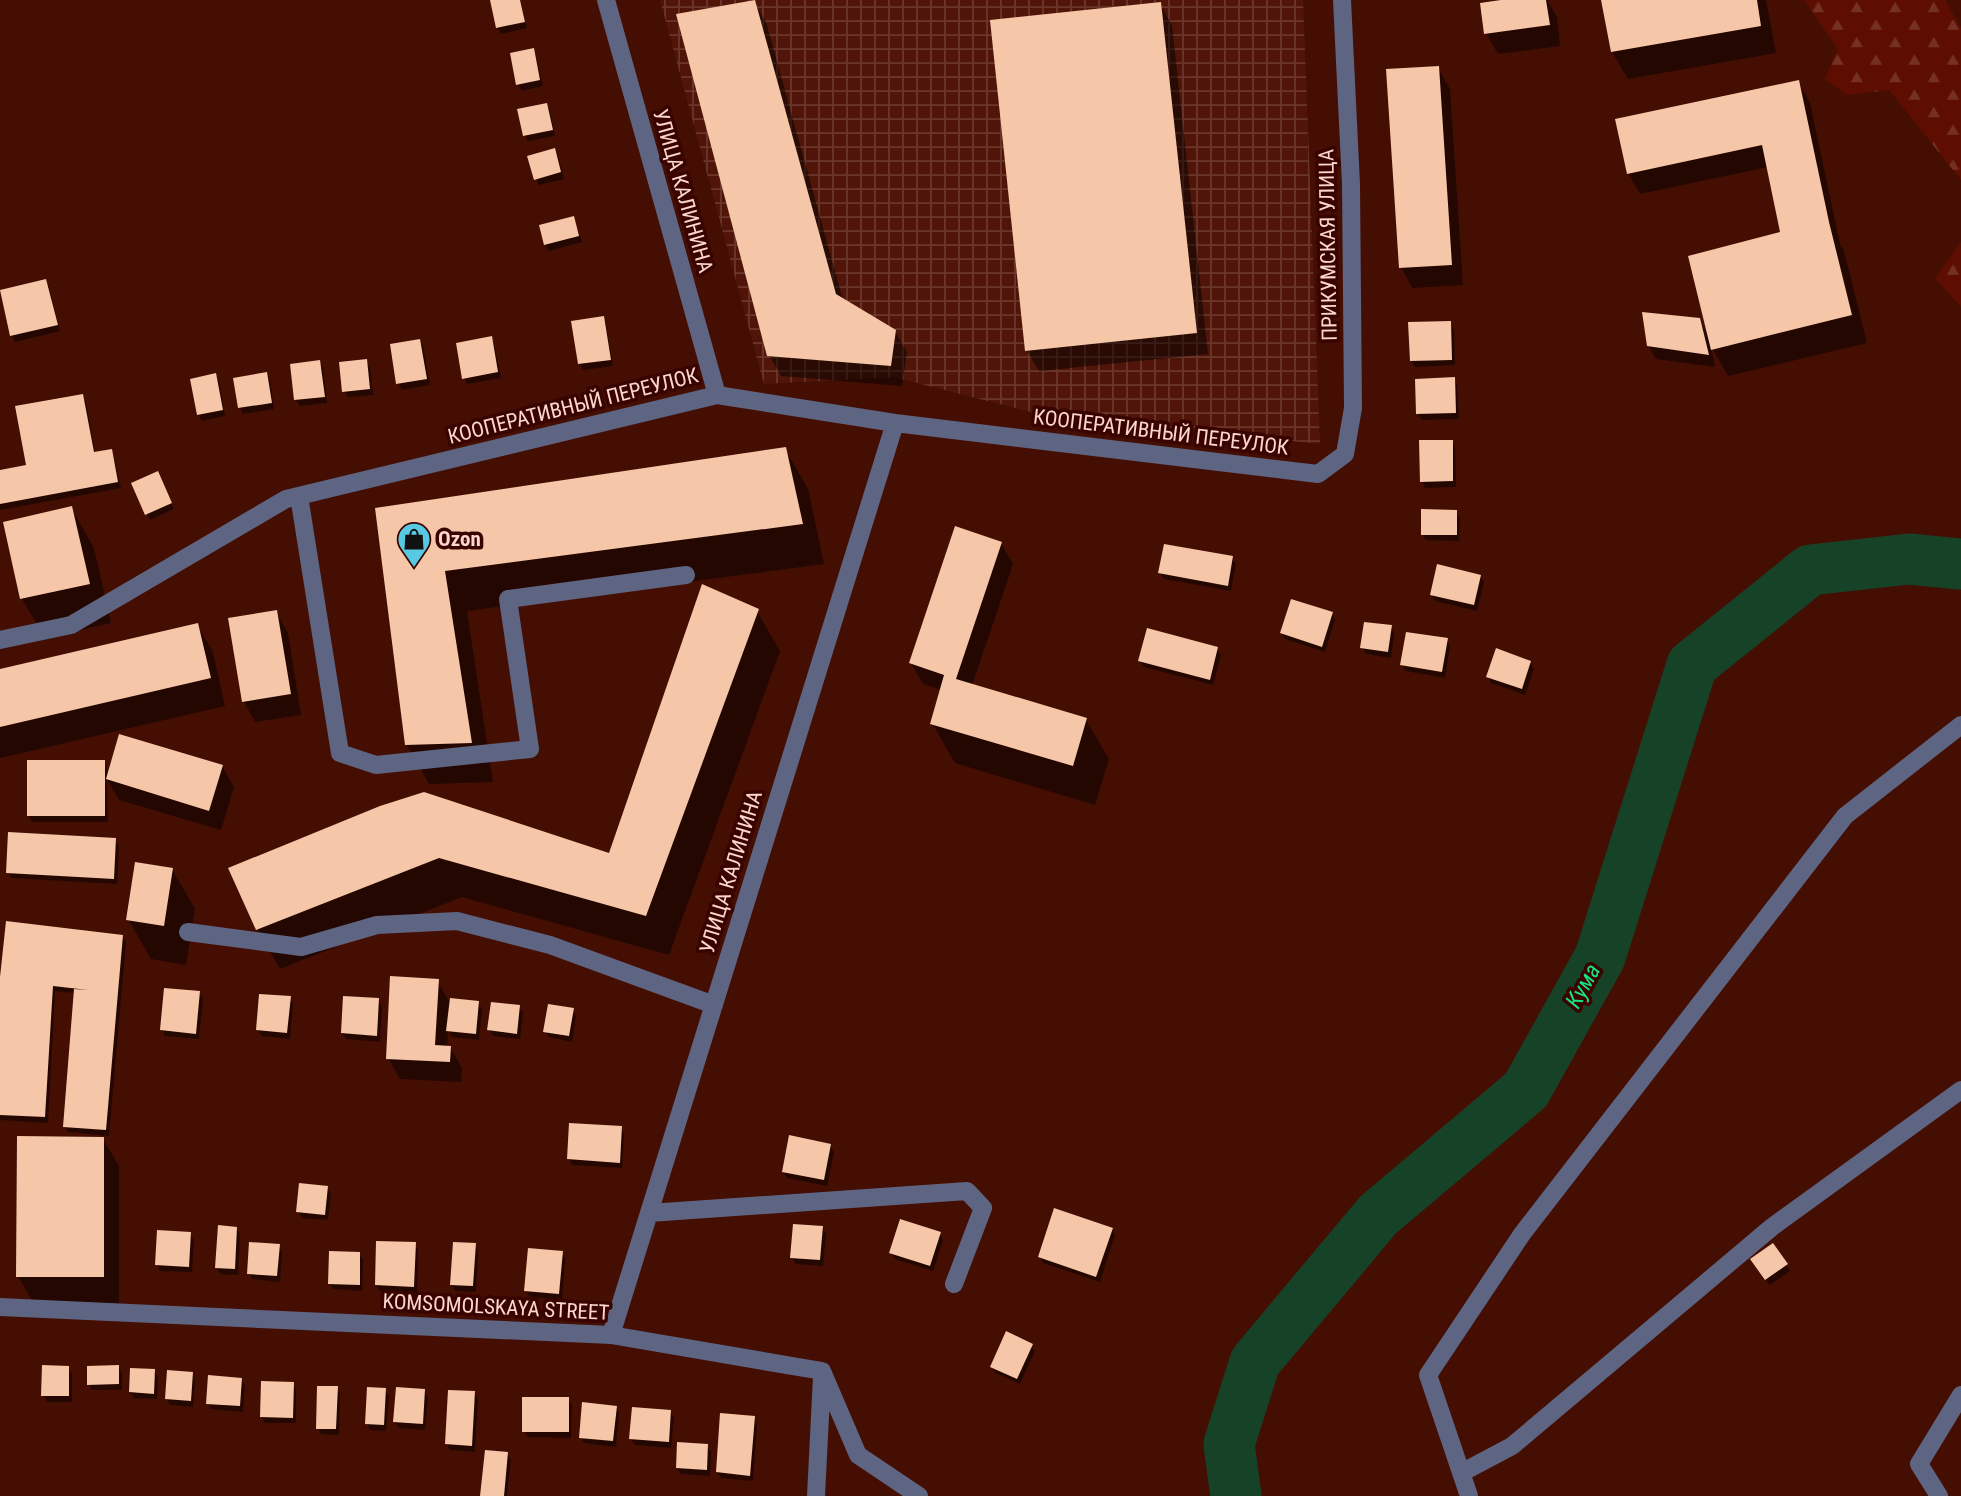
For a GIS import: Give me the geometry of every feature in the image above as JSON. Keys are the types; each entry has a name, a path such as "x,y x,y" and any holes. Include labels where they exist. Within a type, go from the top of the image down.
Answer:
{"street":[{"name":"УЛИЦА КАЛИНИНА","path":"606,0 717,395"},
{"name":"ПРИКУМСКАЯ УЛИЦА","path":"1318,474 1345,454 1353,408 1351,184 1342,0"},
{"name":"КООПЕРАТИВНЫЙ ПЕРЕУЛОК","path":"0,640 71,625 286,499 717,395 895,423 1318,474"},
{"name":"УЛИЦА КАЛИНИНА","path":"611,1335 895,423"},
{"path":"299,496 340,753 376,765 530,749 509,599 686,575"},
{"path":"1469,1496 1428,1375 1522,1234 1845,816 1961,725"},
{"path":"188,932 300,947 377,925 457,921 550,945 714,1005"},
{"path":"1461,1473 1512,1446 1772,1227 1961,1090"},
{"path":"649,1213 967,1191 983,1209 954,1284"},
{"name":"KOMSOMOLSKAYA STREET","path":"0,1307 611,1335 822,1370"},
{"path":"816,1496 822,1370"},
{"path":"822,1370 858,1455 919,1496"},
{"path":"1939,1496 1919,1464 1961,1395"}],"shaded area":[{"path":"660,0 1303,0 1320,444 1042,415 894,377 764,384"}],"green space":[{"path":"1804,0 1945,0 1961,28 1961,180 1889,90 1847,95 1825,79 1838,49"},
{"path":"1961,242 1961,307 1935,278"}],"building":[{"path":"490,0 520,0 525,22 496,28"},
{"path":"755,0 836,294 896,330 891,366 767,356 676,14"},
{"path":"1546,0 1550,25 1484,34 1480,3"},
{"path":"1601,0 1757,0 1761,26 1611,52"},
{"path":"1161,2 1197,333 1025,351 990,20"},
{"path":"534,48 540,80 516,85 510,53"},
{"path":"1439,66 1452,265 1399,268 1386,69"},
{"path":"1799,80 1852,315 1711,350 1688,256 1780,232 1762,145 1627,174 1615,119"},
{"path":"547,103 553,130 523,136 517,109"},
{"path":"555,148 561,172 534,180 527,156"},
{"path":"574,216 579,236 544,245 539,225"},
{"path":"46,279 58,325 10,336 0,290"},
{"path":"1642,312 1700,318 1709,355 1647,346"},
{"path":"604,316 611,360 578,364 571,321"},
{"path":"1451,321 1452,360 1410,361 1408,322"},
{"path":"492,336 498,372 462,379 456,343"},
{"path":"420,339 427,379 396,384 390,344"},
{"path":"367,359 370,389 342,392 339,362"},
{"path":"320,360 325,397 294,400 290,364"},
{"path":"267,372 272,403 238,408 233,378"},
{"path":"216,373 223,410 197,415 190,379"},
{"path":"1455,377 1456,413 1416,414 1415,379"},
{"path":"83,394 94,452 112,449 118,482 0,504 0,470 26,465 15,406"},
{"path":"1419,440 1453,440 1453,481 1420,482"},
{"path":"786,447 803,524 445,571 472,743 405,745 375,508"},
{"path":"158,471 172,503 145,515 131,483"},
{"path":"72,506 90,584 20,599 3,522"},
{"path":"1421,509 1457,510 1457,535 1421,535"},
{"path":"955,526 1002,542 956,679 1087,718 1073,766 930,724 944,675 909,663"},
{"path":"1164,544 1233,556 1228,586 1158,573"},
{"path":"1437,564 1481,575 1474,605 1430,595"},
{"path":"702,584 759,609 646,916 439,858 256,930 228,868 380,806 424,792 609,853"},
{"path":"1291,599 1333,612 1322,647 1280,633"},
{"path":"277,610 291,694 242,702 228,618"},
{"path":"1364,622 1392,625 1388,652 1360,648"},
{"path":"198,623 211,678 0,727 0,669"},
{"path":"1147,628 1218,647 1210,680 1138,661"},
{"path":"1406,632 1448,638 1442,672 1400,665"},
{"path":"1496,648 1531,661 1522,689 1486,677"},
{"path":"119,734 223,765 209,811 106,779"},
{"path":"27,760 105,760 105,816 27,816"},
{"path":"8,832 116,838 114,879 6,873"},
{"path":"135,862 173,868 164,926 126,920"},
{"path":"6,921 123,935 106,1130 63,1127 74,989 88,990 53,986 45,1117 0,1115 0,977"},
{"path":"390,976 439,979 435,1045 451,1046 450,1062 386,1059"},
{"path":"164,988 200,991 196,1034 160,1030"},
{"path":"259,994 291,996 287,1033 256,1030"},
{"path":"343,996 379,998 377,1036 341,1033"},
{"path":"450,998 479,1001 476,1034 446,1031"},
{"path":"491,1002 520,1005 517,1034 487,1030"},
{"path":"548,1004 574,1008 569,1036 543,1032"},
{"path":"569,1123 622,1126 620,1163 567,1159"},
{"path":"789,1135 831,1144 824,1180 782,1172"},
{"path":"17,1136 104,1137 104,1277 16,1277"},
{"path":"299,1183 328,1186 325,1215 296,1212"},
{"path":"1054,1208 1113,1228 1096,1277 1038,1257"},
{"path":"900,1219 941,1232 930,1266 889,1253"},
{"path":"793,1224 823,1226 820,1260 790,1258"},
{"path":"218,1225 237,1227 235,1269 215,1268"},
{"path":"157,1230 191,1232 189,1267 155,1265"},
{"path":"376,1241 416,1242 414,1287 375,1285"},
{"path":"249,1242 280,1244 277,1276 247,1274"},
{"path":"453,1242 476,1243 473,1286 450,1285"},
{"path":"1773,1243 1788,1264 1765,1280 1750,1259"},
{"path":"528,1248 563,1251 559,1294 524,1291"},
{"path":"329,1251 360,1252 360,1285 328,1284"},
{"path":"1006,1331 1033,1344 1017,1379 990,1367"},
{"path":"42,1365 69,1366 69,1396 41,1396"},
{"path":"119,1365 119,1384 87,1385 87,1366"},
{"path":"130,1368 155,1369 154,1394 129,1392"},
{"path":"167,1370 193,1372 191,1401 165,1399"},
{"path":"208,1375 242,1378 240,1406 206,1404"},
{"path":"261,1381 294,1382 293,1418 260,1417"},
{"path":"317,1386 338,1386 336,1429 316,1429"},
{"path":"367,1387 386,1388 384,1425 365,1424"},
{"path":"396,1387 425,1389 423,1424 393,1422"},
{"path":"448,1390 475,1391 472,1446 445,1444"},
{"path":"522,1397 569,1397 569,1432 522,1432"},
{"path":"582,1402 617,1406 613,1441 579,1438"},
{"path":"632,1407 671,1410 669,1442 629,1439"},
{"path":"720,1413 755,1416 750,1476 716,1472"},
{"path":"677,1442 708,1444 707,1470 676,1468"},
{"path":"485,1450 508,1452 504,1496 480,1496"}],"waterway":[{"name":"Кума","path":"1236,1496 1229,1444 1255,1362 1378,1215 1526,1090 1600,957 1692,665 1810,570 1909,559 1961,564"}],"place":[{"name":"Ozon","path":"414,569"}]}
